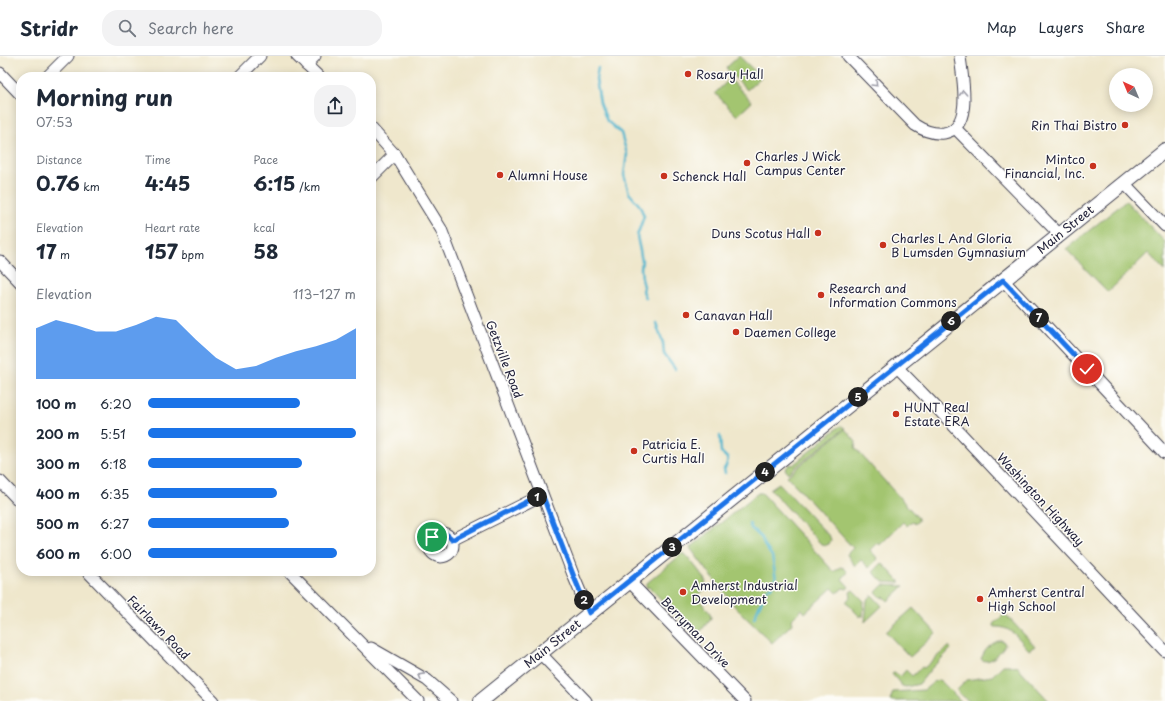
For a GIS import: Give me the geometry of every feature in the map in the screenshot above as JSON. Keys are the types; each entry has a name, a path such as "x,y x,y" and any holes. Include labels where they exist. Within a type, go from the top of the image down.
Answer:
{"main road":[{"name":"Main Street","path":"481,701 1165,150"}],"street":[{"path":"52,72 68,56"},
{"path":"244,72 260,56"},
{"path":"297,56 314,72"},
{"path":"306,65 315,56"},
{"path":"848,56 908,118 923,130 942,133 948,132 955,128 962,119 964,109 960,56"},
{"path":"0,73 16,90"},
{"path":"955,128 1059,234"},
{"name":"Getzville Road","path":"376,133 395,154 442,230 542,494 589,613"},
{"path":"376,173 395,154"},
{"path":"1124,183 1165,226"},
{"path":"0,261 16,277"},
{"path":"1003,280 1165,454"},
{"name":"Washington Highway","path":"896,366 1165,651"},
{"path":"0,481 16,498"},
{"path":"452,540 542,494"},
{"name":"Fairlawn Road","path":"92,576 213,701"},
{"path":"294,576 418,701"},
{"name":"Berryman Drive","path":"629,581 744,701"},
{"path":"356,638 434,684 450,701"},
{"path":"540,653 586,701"}],"green space":[{"path":"739,56 761,77 747,90 726,68"},
{"path":"730,79 752,102 737,116 715,93"},
{"path":"1126,201 1165,242 1165,271 1148,253 1108,292 1066,249"},
{"path":"840,426 845,428 788,473 785,469 790,464 793,465"},
{"path":"845,429 856,442 855,448 918,518 918,521 915,524 912,521 907,526 903,522 880,545 877,543 870,550 878,559 869,568 861,560 855,566 847,554 853,548 787,476"},
{"path":"779,483 830,537 831,540 829,544 824,546 821,544 770,489"},
{"path":"758,493 762,493 834,572 841,567 848,572 842,579 849,587 847,589 843,588 837,593 832,588 805,613 802,609 791,620 792,624 772,643 736,608 690,548"},
{"path":"683,553 706,580 706,583 701,587 704,590 696,596 710,613 711,618 697,636 649,587 646,588 647,583"},
{"path":"882,563 899,581 899,583 883,582 873,572"},
{"path":"883,585 904,586 888,601 876,592"},
{"path":"853,590 864,601 863,617 861,615 860,617 846,602 851,596 850,592"},
{"path":"872,595 882,606 865,622 867,600"},
{"path":"913,608 936,633 910,657 886,632"},
{"path":"1005,614 1035,646 1029,650 1010,631 1001,627 995,627 993,624"},
{"path":"1001,640 1005,645 998,654 988,661 981,659 984,652 989,647"},
{"path":"949,646 951,649 930,670 919,684 906,687 902,686 892,674 895,672 900,677 906,670 912,676 922,667 924,668"},
{"path":"1003,665 1017,666 1049,701 969,701 958,692 957,690 967,680 992,676"},
{"path":"938,680 941,681 961,701 890,701 893,692 924,690"}],"waterway":[{"path":"598,68 596,79 600,103 607,121 621,133 627,154 624,175 629,193 640,206 644,216 637,236 642,261 641,268 644,286 643,291 646,298"},
{"path":"656,323 663,343 664,354 675,369"},
{"path":"720,436 721,452 728,459 724,469 725,473"},
{"path":"749,523 751,528 762,538 764,545 772,556 776,579 772,586 766,590 754,618"}],"place":[{"name":"Rosary Hall","path":"688,74"},
{"name":"Rin Thai Bistro","path":"1125,125"},
{"name":"Charles J Wick Campus Center","path":"747,163"},
{"name":"Mintco Financial, Inc.","path":"1093,166"},
{"name":"Alumni House","path":"500,175"},
{"name":"Schenck Hall","path":"664,176"},
{"name":"Duns Scotus Hall","path":"818,233"},
{"name":"Charles L And Gloria B Lumsden Gymnasium","path":"883,245"},
{"name":"Research and Information Commons","path":"821,295"},
{"name":"Canavan Hall","path":"686,315"},
{"name":"Daemen College","path":"736,332"},
{"name":"HUNT Real Estate ERA","path":"896,414"},
{"name":"Patricia E. Curtis Hall","path":"634,451"},
{"name":"Amherst Industrial Development","path":"683,592"},
{"name":"Amherst Central High School","path":"980,599"}],"route":[{"path":"432,537 435,534 443,533 447,534 452,540 542,494 589,613 1003,280 1087,369"}]}
